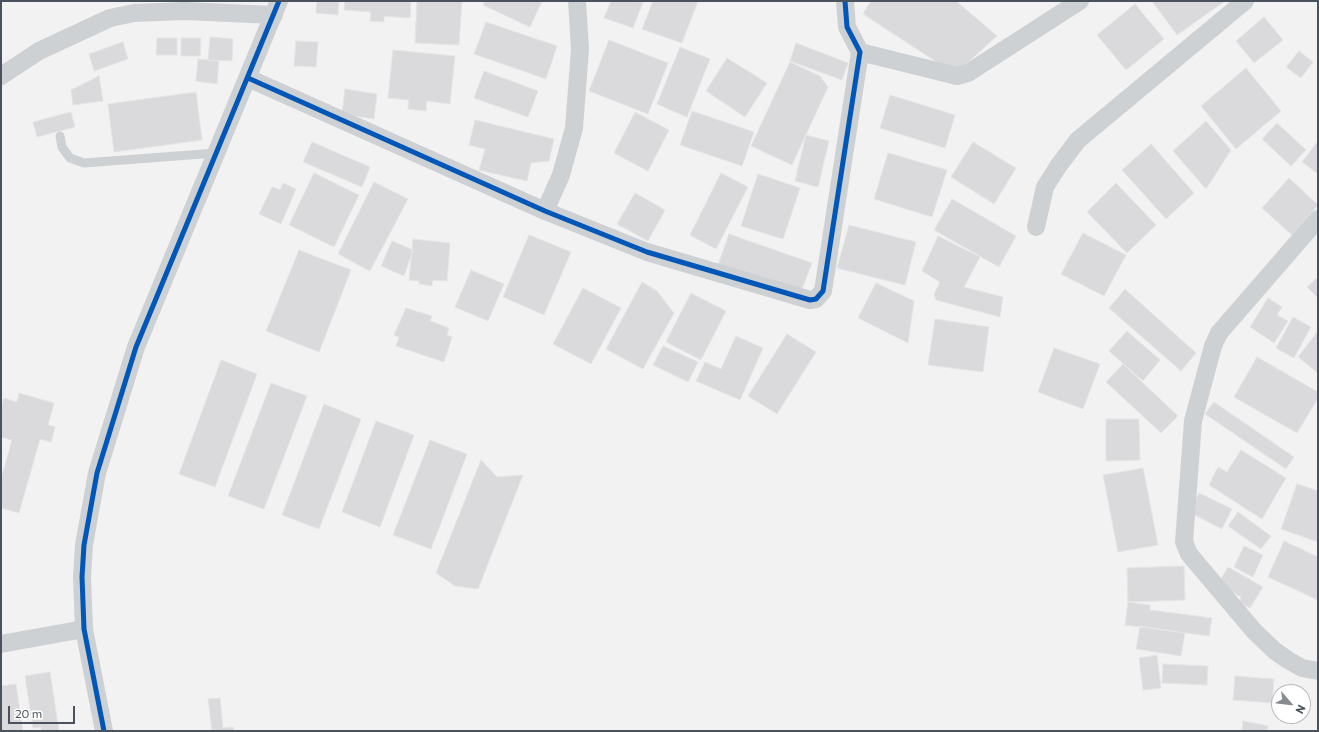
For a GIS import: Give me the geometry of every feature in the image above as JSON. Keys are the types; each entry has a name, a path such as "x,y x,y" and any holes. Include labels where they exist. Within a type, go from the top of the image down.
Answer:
{"street":[{"path":"545,211 561,175 574,128 580,49 576,1"},
{"path":"248,78 545,211 647,252 810,300 816,299 823,291 860,52 847,27 845,1"},
{"path":"860,52 957,76 968,73 1080,1"},
{"path":"1036,227 1045,187 1078,140 1245,1"},
{"path":"1,76 39,50 110,18 134,13 277,8 136,347 97,473 84,545 82,577 84,629 104,731"},
{"path":"1318,219 1219,333 1213,346 1193,420 1184,542 1189,554 1254,631 1275,651 1288,660 1302,668 1318,671"},
{"path":"1,644 84,629"}],"lane":[{"path":"60,136 62,147 70,158 84,163 216,153"}],"building":[{"path":"317,1 339,1 338,15 316,13"},
{"path":"345,1 411,1 410,18 384,16 384,22 370,21 371,12 344,10"},
{"path":"417,1 462,1 459,45 415,43"},
{"path":"485,1 542,1 530,27 483,5"},
{"path":"611,1 643,2 633,28 604,18"},
{"path":"653,1 698,1 682,43 642,29"},
{"path":"871,1 956,1 997,36 955,74 863,14"},
{"path":"1152,1 1225,1 1177,35"},
{"path":"1135,4 1164,39 1126,70 1097,35"},
{"path":"1264,17 1283,40 1254,63 1236,41"},
{"path":"486,22 557,46 546,79 474,54"},
{"path":"210,37 233,39 232,61 208,60"},
{"path":"157,38 177,38 177,55 156,55"},
{"path":"181,38 201,38 200,56 181,56"},
{"path":"609,40 668,63 648,114 589,91"},
{"path":"296,41 318,42 316,67 294,66"},
{"path":"123,42 128,59 94,71 89,54"},
{"path":"796,43 848,63 842,80 790,61"},
{"path":"680,47 710,59 687,117 657,104"},
{"path":"393,50 455,56 450,104 427,101 426,111 408,109 409,100 388,98"},
{"path":"1299,51 1313,62 1301,78 1286,67"},
{"path":"727,58 767,83 745,117 706,91"},
{"path":"198,59 219,61 217,84 196,81"},
{"path":"790,62 820,76 828,87 792,165 751,146"},
{"path":"1246,68 1281,111 1236,149 1201,106"},
{"path":"484,71 538,91 528,117 474,98"},
{"path":"99,76 103,101 73,105 71,90"},
{"path":"345,89 377,94 374,119 342,114"},
{"path":"196,92 202,140 114,152 108,104"},
{"path":"890,95 955,115 945,148 880,128"},
{"path":"692,111 754,132 742,166 680,145"},
{"path":"71,112 75,127 37,137 33,122"},
{"path":"635,112 669,130 648,171 614,153"},
{"path":"475,120 554,139 549,161 531,163 527,181 479,170 485,149 469,145"},
{"path":"1206,121 1231,150 1206,189 1173,151"},
{"path":"1277,123 1306,150 1291,166 1262,139"},
{"path":"806,135 829,141 818,187 795,181"},
{"path":"1318,141 1318,174 1302,162"},
{"path":"312,142 370,167 362,187 303,162"},
{"path":"973,142 1016,168 994,204 951,177"},
{"path":"1151,144 1194,193 1166,219 1122,170"},
{"path":"888,153 947,170 932,217 874,199"},
{"path":"314,173 359,195 334,247 289,225"},
{"path":"721,173 748,187 716,249 690,235"},
{"path":"758,174 800,188 783,239 741,226"},
{"path":"1289,178 1318,205 1292,235 1262,208"},
{"path":"374,182 408,199 370,271 338,254"},
{"path":"283,183 296,189 281,224 259,214 272,187 280,190"},
{"path":"1116,183 1156,225 1127,253 1087,212"},
{"path":"635,193 665,210 648,241 617,224"},
{"path":"952,199 1016,236 999,267 934,230"},
{"path":"849,225 916,242 905,285 837,268"},
{"path":"1083,233 1126,255 1104,296 1061,274"},
{"path":"729,234 812,263 799,297 717,268"},
{"path":"529,235 571,252 544,315 503,297"},
{"path":"938,236 980,257 964,287 1003,297 1000,317 936,300 934,294 940,282 922,271"},
{"path":"413,239 450,243 447,281 433,280 432,286 419,284 419,281 409,280"},
{"path":"392,241 413,250 404,276 381,266"},
{"path":"299,250 351,270 319,352 266,331"},
{"path":"471,270 504,284 488,321 455,307"},
{"path":"1318,277 1318,298 1307,287"},
{"path":"642,282 657,291 674,313 643,369 606,349"},
{"path":"876,283 914,301 908,343 858,318"},
{"path":"583,288 621,308 591,364 553,344"},
{"path":"1125,289 1196,353 1181,371 1109,308"},
{"path":"691,293 726,311 701,360 666,342"},
{"path":"1268,298 1282,307 1277,315 1288,321 1274,343 1250,327"},
{"path":"406,308 432,316 430,321 449,328 447,335 452,337 444,362 396,346 399,337 394,335"},
{"path":"1293,317 1311,327 1294,358 1276,348"},
{"path":"935,319 989,327 983,372 928,365"},
{"path":"1127,331 1160,360 1143,381 1109,351"},
{"path":"1318,331 1318,373 1298,357"},
{"path":"787,334 816,352 777,414 748,396"},
{"path":"736,336 763,348 740,400 696,381 705,362 721,369"},
{"path":"663,346 698,362 688,382 653,365"},
{"path":"1054,348 1100,364 1083,409 1038,392"},
{"path":"1257,357 1318,392 1318,398 1297,433 1234,397"},
{"path":"221,360 257,374 215,487 179,474"},
{"path":"1123,364 1178,416 1161,433 1106,382"},
{"path":"271,383 307,396 264,509 228,496"},
{"path":"19,393 54,403 48,425 55,427 51,442 40,439 19,513 1,508 1,479 12,440 1,437 1,408 4,398 17,402"},
{"path":"1214,402 1294,457 1286,469 1205,414"},
{"path":"324,404 361,419 319,529 282,515"},
{"path":"1106,419 1139,419 1140,460 1106,461"},
{"path":"376,421 414,435 380,527 342,512"},
{"path":"430,440 467,454 431,549 393,535"},
{"path":"1241,450 1286,478 1262,519 1209,485 1218,467 1227,472"},
{"path":"481,460 497,477 523,475 478,589 455,586 436,573"},
{"path":"1143,468 1158,545 1118,552 1103,475"},
{"path":"1297,484 1318,491 1318,542 1281,529"},
{"path":"1199,493 1232,509 1222,529 1189,512"},
{"path":"1238,512 1271,536 1261,549 1228,526"},
{"path":"1284,541 1318,557 1318,600 1268,577"},
{"path":"1244,546 1263,555 1253,577 1234,567"},
{"path":"1184,566 1185,600 1128,602 1127,568"},
{"path":"1228,567 1263,587 1250,608 1240,603 1241,597 1218,584"},
{"path":"1128,602 1150,605 1150,610 1212,618 1209,636 1125,625"},
{"path":"1140,626 1185,633 1181,656 1136,649"},
{"path":"1157,655 1161,688 1143,690 1139,658"},
{"path":"1163,664 1208,666 1207,685 1162,683"},
{"path":"50,672 59,731 41,731 41,727 33,728 25,676"},
{"path":"1235,676 1274,679 1274,684 1271,684 1271,703 1233,700"},
{"path":"16,684 23,731 1,731 1,686"},
{"path":"220,698 223,728 233,727 234,731 212,731 208,699"},
{"path":"1243,721 1268,726 1267,731 1242,731"}],"cycle path":[{"path":"104,731 84,629 82,577 84,545 97,473 136,347 279,1"},
{"path":"248,78 545,211 647,252 810,300 816,299 823,291 860,52 847,27 845,1"}]}
